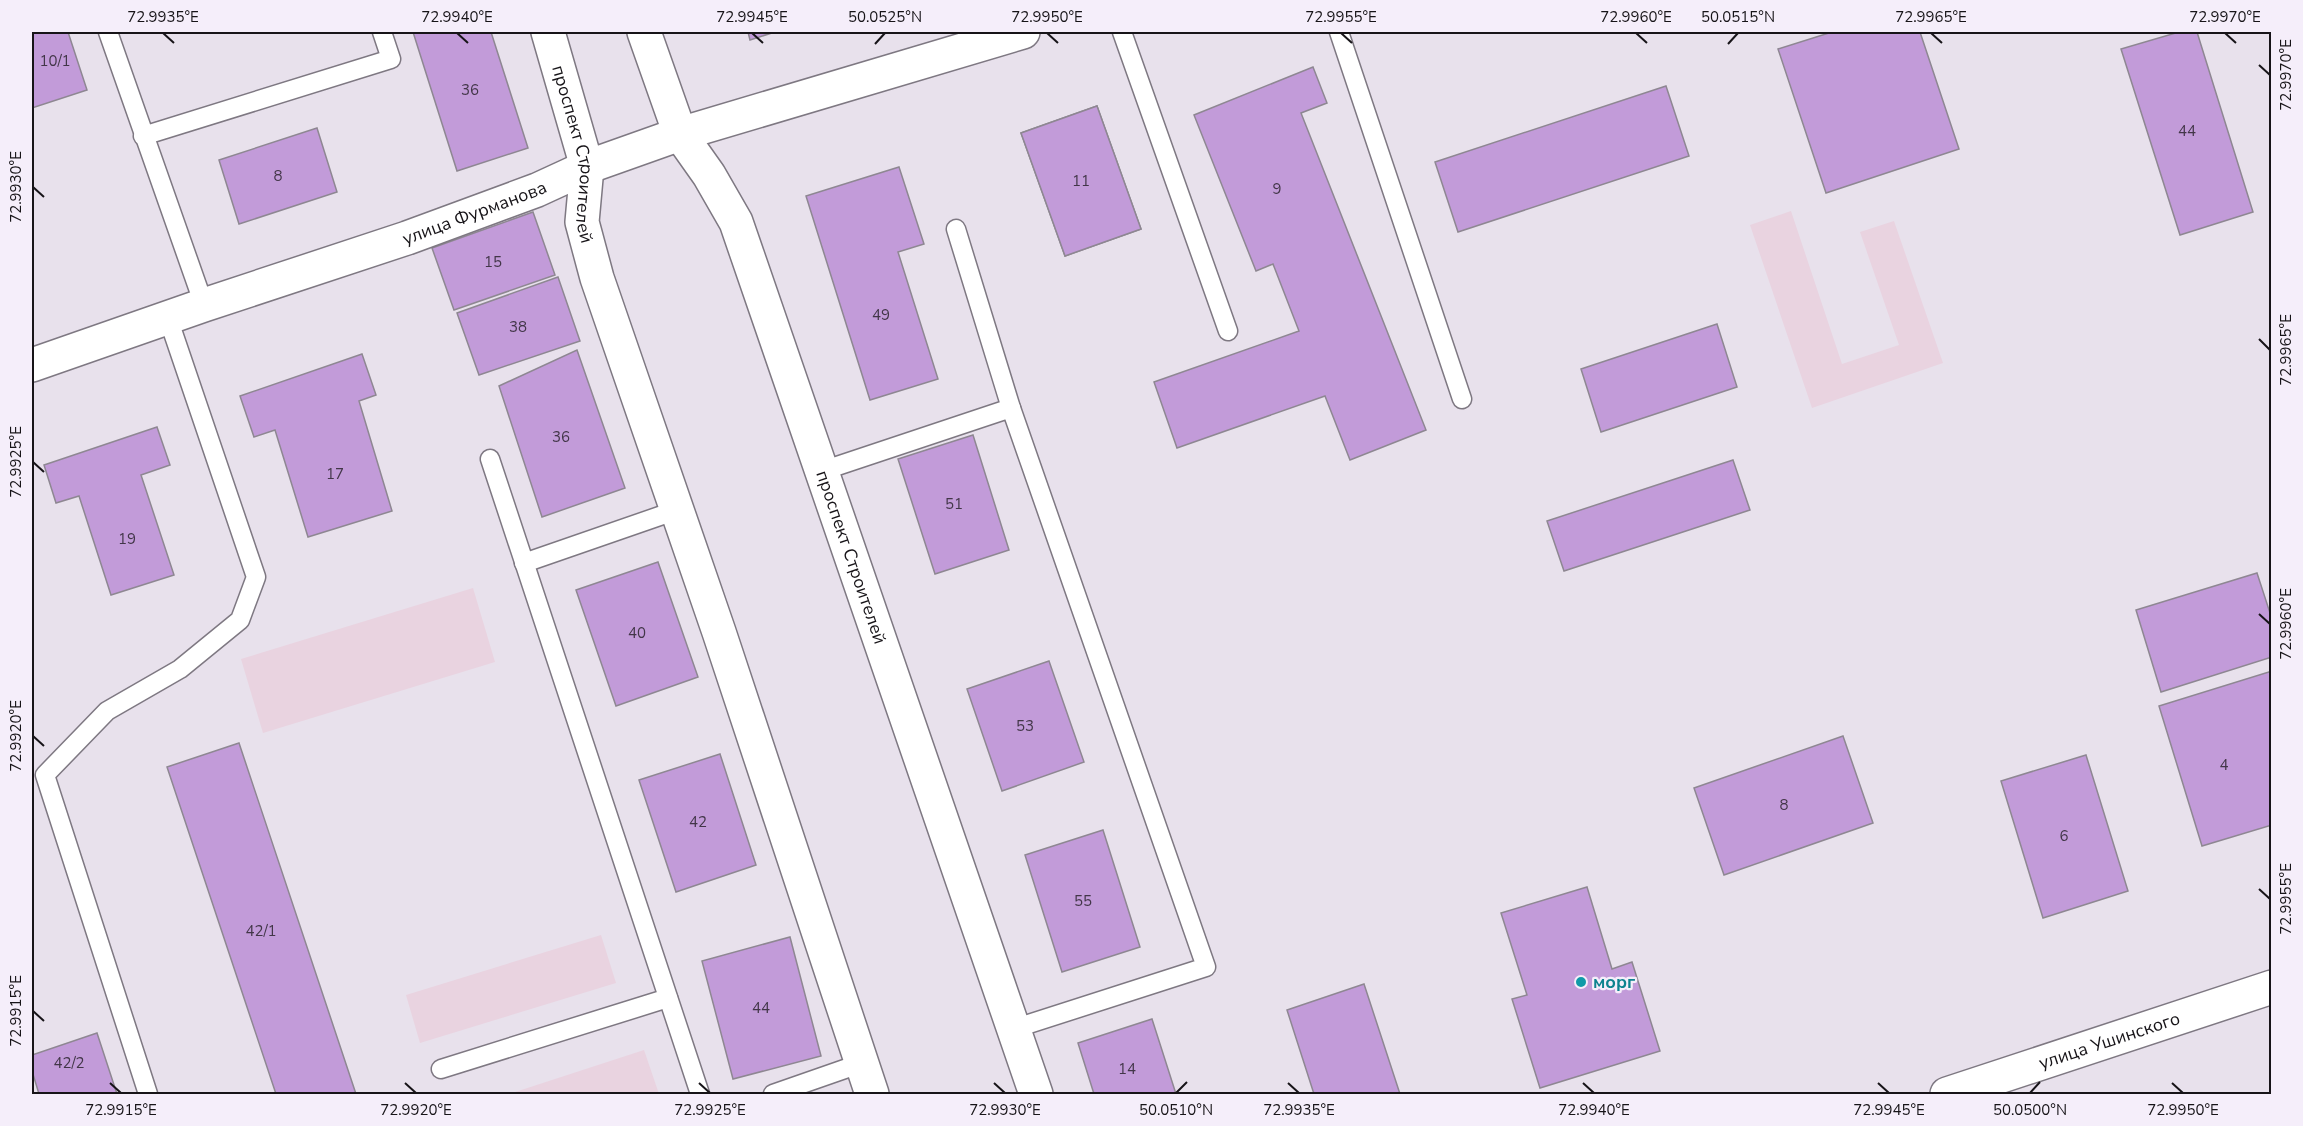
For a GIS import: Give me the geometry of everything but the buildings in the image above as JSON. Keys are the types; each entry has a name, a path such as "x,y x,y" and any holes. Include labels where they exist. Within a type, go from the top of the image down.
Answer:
{"street":[{"name":"проспект Строителей","path":"548,32 587,167 582,222 597,278 677,510 872,1095"},
{"name":"проспект Строителей","path":"644,32 680,134 710,175 736,222 1036,1095"},
{"name":"улица Фурманова","path":"32,365 407,238 537,190 587,167 680,134 1023,32"},
{"name":"улица Ушинского","path":"1947,1095 2002,1086 2271,987"}],"lane":[{"path":"108,32 204,305"},
{"path":"143,136 391,59 382,32"},
{"path":"1122,32 1227,331"},
{"path":"1339,32 1462,399"},
{"path":"956,229 1011,408 1206,967 1013,1029"},
{"path":"148,1095 45,775 107,711 180,669 240,620 256,576 168,318"},
{"path":"822,471 1011,408"},
{"path":"490,459 700,1095"},
{"path":"524,563 677,510"},
{"path":"441,1069 668,998"},
{"path":"773,1095 862,1063"}],"shaded area":[{"path":"1791,211 1842,364 1899,345 1860,232 1894,221 1943,363 1812,408 1750,225"},
{"path":"473,588 495,662 263,733 241,659"},
{"path":"601,935 616,983 420,1043 406,995"},
{"path":"644,1050 659,1094 509,1094"}],"place":[{"name":"морг","path":"1581,982"}]}
